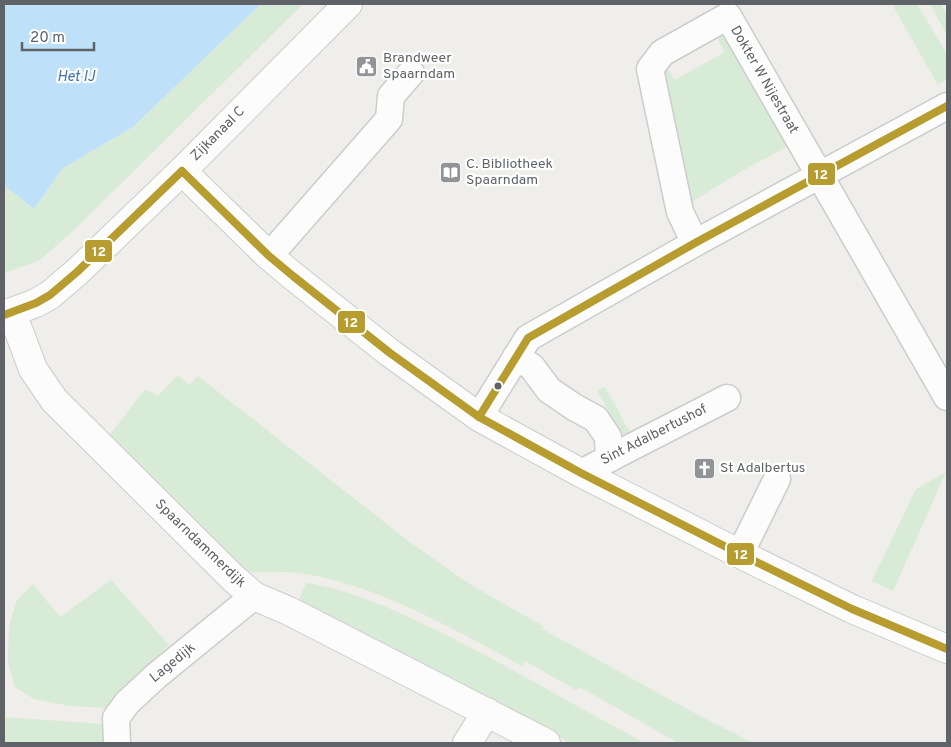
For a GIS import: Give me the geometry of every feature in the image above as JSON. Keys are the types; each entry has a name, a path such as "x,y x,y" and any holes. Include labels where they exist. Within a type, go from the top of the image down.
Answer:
{"street":[{"name":"Zijkanaal C","path":"8,314 50,295 77,272 182,171 348,4"},
{"name":"Dokter W Nijestraat","path":"696,244 680,212 650,69 662,53 737,10 819,176 947,397"},
{"path":"269,256 389,119 390,96 411,73"},
{"path":"479,417 528,338 947,106"},
{"path":"182,171 269,256 390,353 479,417 580,473 740,554 852,609 947,649"},
{"name":"Spaarndammerdijk","path":"8,314 33,368 54,400 233,578 254,596 546,743"},
{"path":"516,357 532,366 549,390 596,419 608,437 609,458"},
{"name":"Sint Adalbertushof","path":"580,473 727,398"},
{"path":"740,554 777,479"},
{"name":"Lagedijk","path":"117,743 116,718 126,703 254,596"},
{"path":"467,743 487,712"}],"green space":[{"path":"261,4 303,4 74,230 40,260 4,273 4,185 34,209 63,168 133,127"},
{"path":"892,4 917,4 947,54 947,79 938,85"},
{"path":"930,4 942,5 947,14 947,35"},
{"path":"728,35 790,145 742,171 690,203 661,70 666,66 675,80 725,52 716,36"},
{"path":"178,375 189,385 198,376 411,543 471,585 543,626 542,629 753,743 678,743 580,687 576,690 525,661 522,666 413,609 384,597 355,586 298,573 244,573 109,436 145,389 158,396"},
{"path":"605,387 631,434 622,437 597,390"},
{"path":"946,472 893,591 872,581 916,489"},
{"path":"111,580 169,645 126,685 107,708 70,706 34,699 15,687 8,663 9,626 17,600 33,584 60,617"},
{"path":"306,583 355,595 419,622 488,656 645,743 570,743 431,669 298,602"},
{"path":"4,717 104,724 105,743 4,743"}],"water":[{"name":"Het IJ","path":"4,4 261,4 133,127 63,168 34,209 4,185"}],"transit line":[{"name":"12","path":"479,417 528,338 695,243 947,106"},
{"name":"12","path":"182,171 269,256 293,276 390,353 479,417 581,473 740,554 852,609 947,649"},
{"name":"12","path":"4,315 36,303 50,295 77,272 182,171"}],"place":[{"name":"Brandweer Spaarndam","path":"367,66"},
{"name":"C. Bibliotheek Spaarndam","path":"450,172"},
{"name":"St Adalbertus","path":"704,468"}]}
